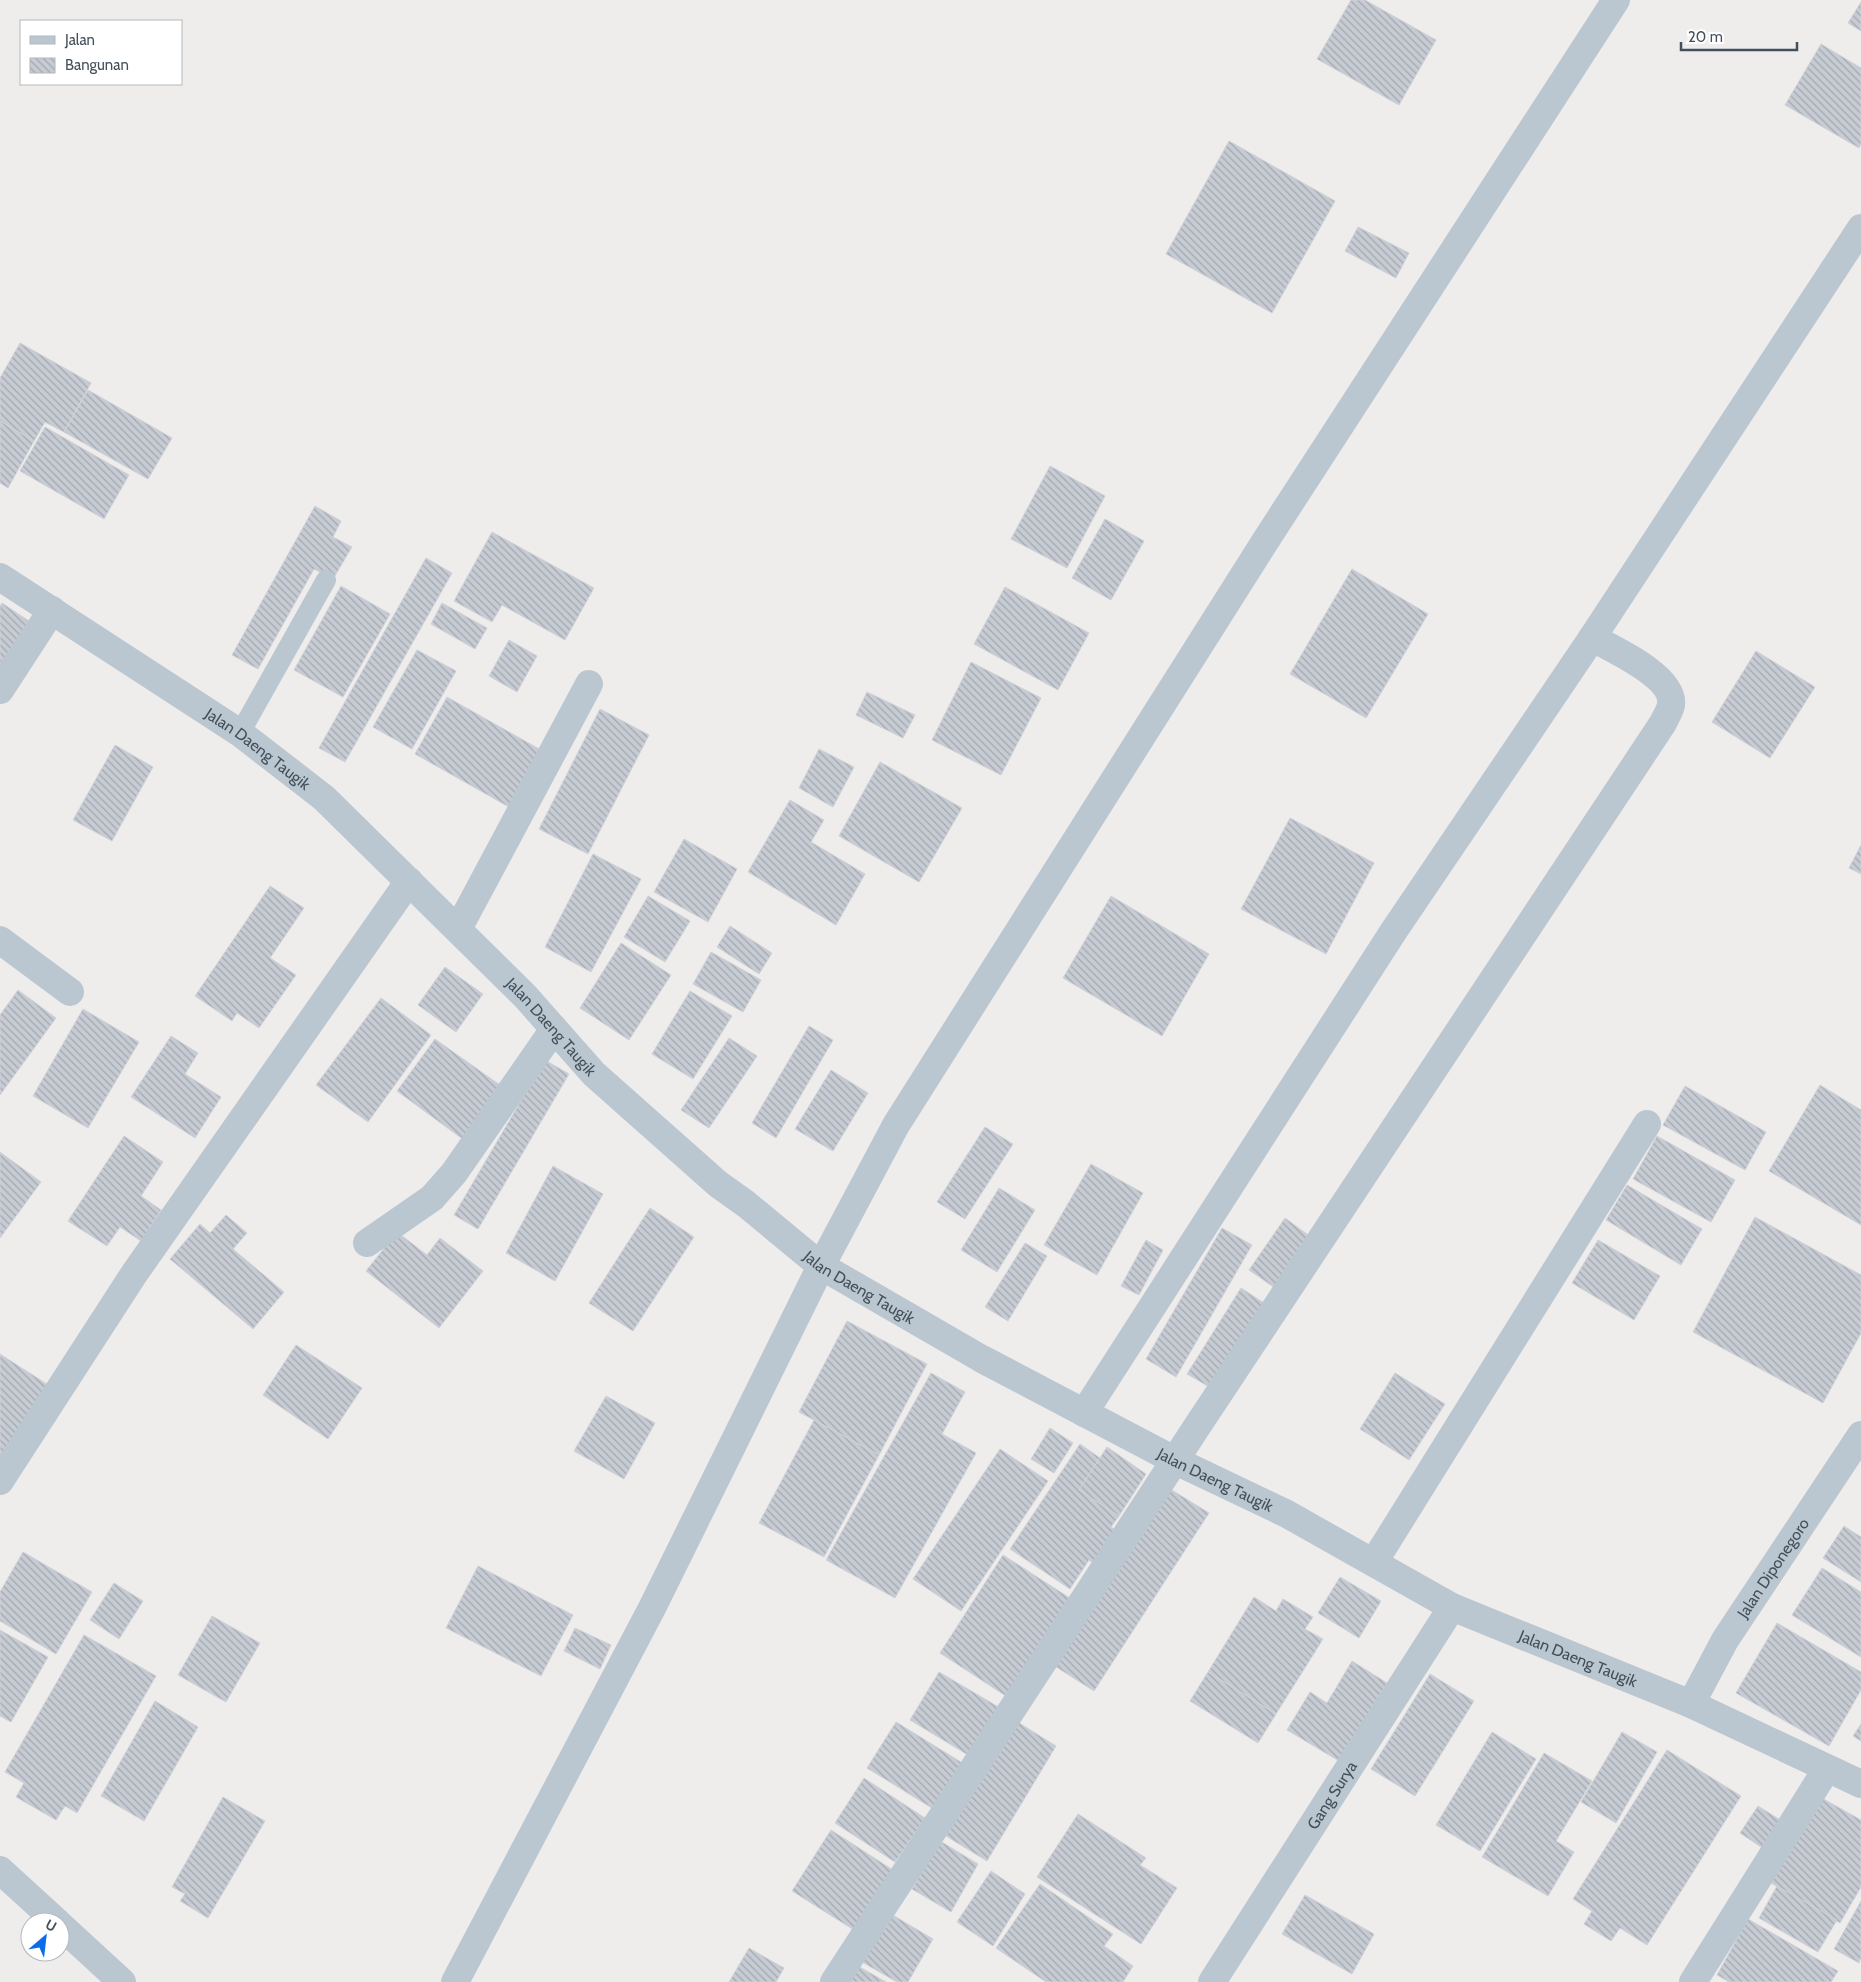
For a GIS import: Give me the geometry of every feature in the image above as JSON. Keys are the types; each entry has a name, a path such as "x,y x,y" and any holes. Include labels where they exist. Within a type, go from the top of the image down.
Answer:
{"street":[{"path":"455,1982 652,1608 821,1266 896,1125 1255,557 1616,0"},
{"path":"1084,1412 1392,932 1592,638 1861,228"},
{"name":"Jalan Daeng Taugik","path":"0,577 240,733 324,798 458,929 554,1029 594,1074 718,1184 746,1204 821,1266 982,1359 1176,1461 1287,1514 1452,1607 1691,1704 1826,1770 1861,1784"},
{"path":"0,690 52,610"},
{"path":"834,1982 1663,723 1671,705 1668,689 1635,661 1592,638"},
{"path":"458,929 590,684"},
{"path":"0,1481 134,1274 409,882"},
{"path":"0,940 70,992"},
{"path":"367,1243 432,1198 454,1173 554,1029"},
{"path":"1374,1562 1647,1124"},
{"name":"Jalan Diponegoro","path":"1691,1704 1725,1640 1861,1435"},
{"name":"Gang Surya","path":"1212,1982 1452,1607"},
{"path":"1693,1982 1826,1770"},
{"path":"0,1870 46,1912"},
{"path":"70,1934 122,1982"}],"lane":[{"path":"240,733 326,580"}],"building":[{"path":"1351,0 1365,0 1436,40 1399,105 1317,59"},
{"path":"1861,2 1861,31 1848,23"},
{"path":"1821,44 1861,68 1861,144 1859,148 1785,105"},
{"path":"1229,141 1335,201 1272,313 1166,254"},
{"path":"1358,227 1409,253 1396,278 1345,251"},
{"path":"20,343 91,383 64,432 45,422 34,441 0,421 0,378"},
{"path":"88,390 172,438 148,479 64,432"},
{"path":"0,421 34,441 8,488 0,483"},
{"path":"45,427 129,475 104,519 20,471"},
{"path":"1050,466 1105,496 1067,568 1011,539"},
{"path":"315,506 341,521 333,537 352,547 333,579 314,569 258,669 232,655"},
{"path":"1105,519 1144,541 1111,600 1072,578"},
{"path":"492,532 594,588 565,640 502,605 492,622 454,601"},
{"path":"426,558 452,573 345,762 319,748"},
{"path":"1352,569 1428,614 1366,718 1290,674"},
{"path":"341,586 390,614 343,697 294,670"},
{"path":"1005,587 1089,633 1058,690 974,644"},
{"path":"2,603 32,623 0,670 0,606"},
{"path":"442,603 487,628 475,649 431,624"},
{"path":"509,640 537,656 517,692 489,676"},
{"path":"417,650 456,671 412,749 373,727"},
{"path":"1756,651 1815,687 1770,758 1712,722"},
{"path":"971,662 1041,698 1001,775 932,740"},
{"path":"867,692 915,715 903,738 856,715"},
{"path":"447,697 541,750 509,807 415,754"},
{"path":"600,709 649,735 588,854 539,829"},
{"path":"115,745 153,767 112,841 73,820"},
{"path":"819,749 854,767 833,807 799,788"},
{"path":"880,762 962,808 919,882 839,836"},
{"path":"790,800 824,820 811,842 865,874 836,925 748,872"},
{"path":"1290,818 1374,863 1326,954 1241,909"},
{"path":"684,839 737,869 708,922 654,892"},
{"path":"1861,845 1861,874 1849,868"},
{"path":"593,854 641,879 591,972 545,947"},
{"path":"270,886 304,908 270,958 296,975 259,1028 237,1013 232,1021 195,996"},
{"path":"648,896 690,921 665,962 624,937"},
{"path":"1111,896 1209,954 1162,1036 1063,978"},
{"path":"730,926 772,953 759,974 717,947"},
{"path":"621,943 671,975 629,1040 580,1008"},
{"path":"711,952 761,980 743,1012 693,984"},
{"path":"445,967 483,994 456,1032 418,1005"},
{"path":"18,990 56,1018 0,1095 0,1015"},
{"path":"690,991 732,1016 693,1079 652,1054"},
{"path":"381,998 431,1035 368,1122 316,1085"},
{"path":"83,1009 139,1042 88,1128 33,1096"},
{"path":"809,1026 833,1040 776,1138 752,1123"},
{"path":"171,1036 198,1053 185,1074 221,1097 195,1138 131,1097"},
{"path":"729,1038 757,1056 709,1128 681,1110"},
{"path":"435,1039 507,1090 468,1143 397,1091"},
{"path":"545,1060 569,1074 478,1229 454,1215"},
{"path":"831,1070 868,1093 833,1151 795,1129"},
{"path":"1820,1085 1861,1110 1861,1225 1769,1171"},
{"path":"1685,1086 1766,1132 1745,1170 1663,1125"},
{"path":"985,1127 1013,1144 965,1219 937,1202"},
{"path":"124,1136 163,1162 141,1196 161,1210 141,1241 120,1227 107,1246 68,1221"},
{"path":"1657,1136 1735,1180 1711,1222 1633,1179"},
{"path":"0,1152 41,1182 0,1238"},
{"path":"1091,1164 1143,1193 1097,1275 1044,1245"},
{"path":"553,1166 603,1194 555,1281 506,1253"},
{"path":"1627,1185 1702,1229 1681,1265 1606,1220"},
{"path":"999,1188 1035,1210 997,1272 961,1250"},
{"path":"650,1208 694,1237 633,1331 589,1303"},
{"path":"226,1215 247,1233 233,1249 284,1292 253,1329 170,1259 200,1224 210,1233"},
{"path":"1755,1217 1861,1275 1861,1333 1823,1403 1693,1332"},
{"path":"1285,1218 1311,1237 1275,1288 1249,1270"},
{"path":"1222,1228 1252,1245 1176,1377 1146,1359"},
{"path":"397,1232 427,1255 440,1238 483,1271 439,1328 366,1271"},
{"path":"1146,1240 1163,1250 1139,1295 1121,1286"},
{"path":"1598,1240 1660,1276 1634,1320 1572,1283"},
{"path":"1025,1243 1047,1256 1008,1321 985,1307"},
{"path":"1241,1288 1264,1303 1211,1388 1187,1374"},
{"path":"847,1321 927,1364 879,1455 799,1412"},
{"path":"296,1345 362,1388 328,1439 263,1395"},
{"path":"0,1354 53,1388 0,1469"},
{"path":"931,1373 965,1392 942,1434 976,1453 895,1598 826,1560"},
{"path":"1395,1373 1445,1404 1409,1460 1360,1429"},
{"path":"606,1396 655,1423 624,1479 574,1451"},
{"path":"814,1420 879,1455 824,1557 759,1523"},
{"path":"1050,1428 1073,1443 1054,1473 1031,1459"},
{"path":"1080,1444 1100,1458 1079,1490 1119,1516 1111,1527 1120,1533 1098,1567 1089,1560 1070,1589 1010,1549"},
{"path":"1107,1447 1146,1474 1119,1516 1079,1490"},
{"path":"1000,1449 1048,1481 961,1611 913,1579"},
{"path":"1167,1487 1209,1513 1094,1691 1053,1665"},
{"path":"1844,1526 1861,1537 1861,1582 1823,1558"},
{"path":"23,1552 92,1592 56,1654 0,1621 0,1592"},
{"path":"1003,1555 1073,1600 1009,1698 940,1653"},
{"path":"478,1566 573,1615 541,1676 446,1628"},
{"path":"1822,1568 1861,1592 1861,1657 1792,1615"},
{"path":"1340,1577 1381,1601 1359,1638 1318,1613"},
{"path":"114,1583 143,1601 119,1639 90,1620"},
{"path":"1254,1597 1276,1611 1283,1599 1313,1617 1305,1629 1323,1639 1276,1714 1208,1672"},
{"path":"212,1616 260,1643 226,1702 178,1675"},
{"path":"1777,1623 1861,1672 1861,1690 1829,1746 1736,1693"},
{"path":"575,1628 611,1645 600,1669 564,1651"},
{"path":"0,1630 48,1657 11,1722 0,1716"},
{"path":"84,1635 156,1676 77,1813 65,1806 56,1820 16,1797 24,1783 5,1772"},
{"path":"1352,1661 1387,1683 1339,1761 1287,1730 1310,1692 1327,1703"},
{"path":"939,1672 1002,1709 973,1758 910,1720"},
{"path":"1208,1672 1276,1714 1258,1743 1190,1701"},
{"path":"1430,1674 1474,1701 1415,1796 1371,1769"},
{"path":"155,1701 198,1727 144,1821 101,1796"},
{"path":"1016,1721 1056,1746 987,1861 946,1836"},
{"path":"896,1722 969,1767 940,1813 867,1768"},
{"path":"1861,1724 1861,1741 1853,1736"},
{"path":"1492,1732 1536,1759 1480,1851 1436,1825"},
{"path":"1622,1732 1657,1752 1616,1823 1581,1802"},
{"path":"1667,1750 1741,1796 1647,1945 1620,1928 1611,1941 1584,1924 1592,1911 1573,1899"},
{"path":"1544,1753 1592,1781 1556,1841 1574,1852 1548,1896 1482,1857"},
{"path":"864,1778 925,1818 895,1862 835,1823"},
{"path":"223,1797 265,1821 208,1918 180,1901 185,1894 172,1887"},
{"path":"1820,1797 1861,1820 1861,1887 1840,1923 1771,1883"},
{"path":"1758,1806 1782,1821 1764,1849 1740,1833"},
{"path":"1078,1814 1146,1858 1140,1865 1177,1888 1141,1944 1037,1877"},
{"path":"831,1830 893,1870 854,1930 792,1891"},
{"path":"940,1841 978,1864 951,1912 912,1889"},
{"path":"991,1871 1025,1894 993,1946 957,1922"},
{"path":"1040,1884 1113,1934 1104,1946 1133,1966 1123,1982 1046,1982 996,1948"},
{"path":"1777,1886 1837,1920 1818,1952 1759,1918"},
{"path":"1305,1895 1374,1934 1352,1974 1282,1934"},
{"path":"1861,1901 1861,1958 1859,1963 1834,1949"},
{"path":"891,1914 933,1939 908,1982 897,1982 862,1962"},
{"path":"1748,1919 1838,1971 1831,1982 1729,1982 1717,1975"},
{"path":"749,1948 784,1968 776,1982 729,1982"},
{"path":"858,1966 886,1982 849,1982"}]}
